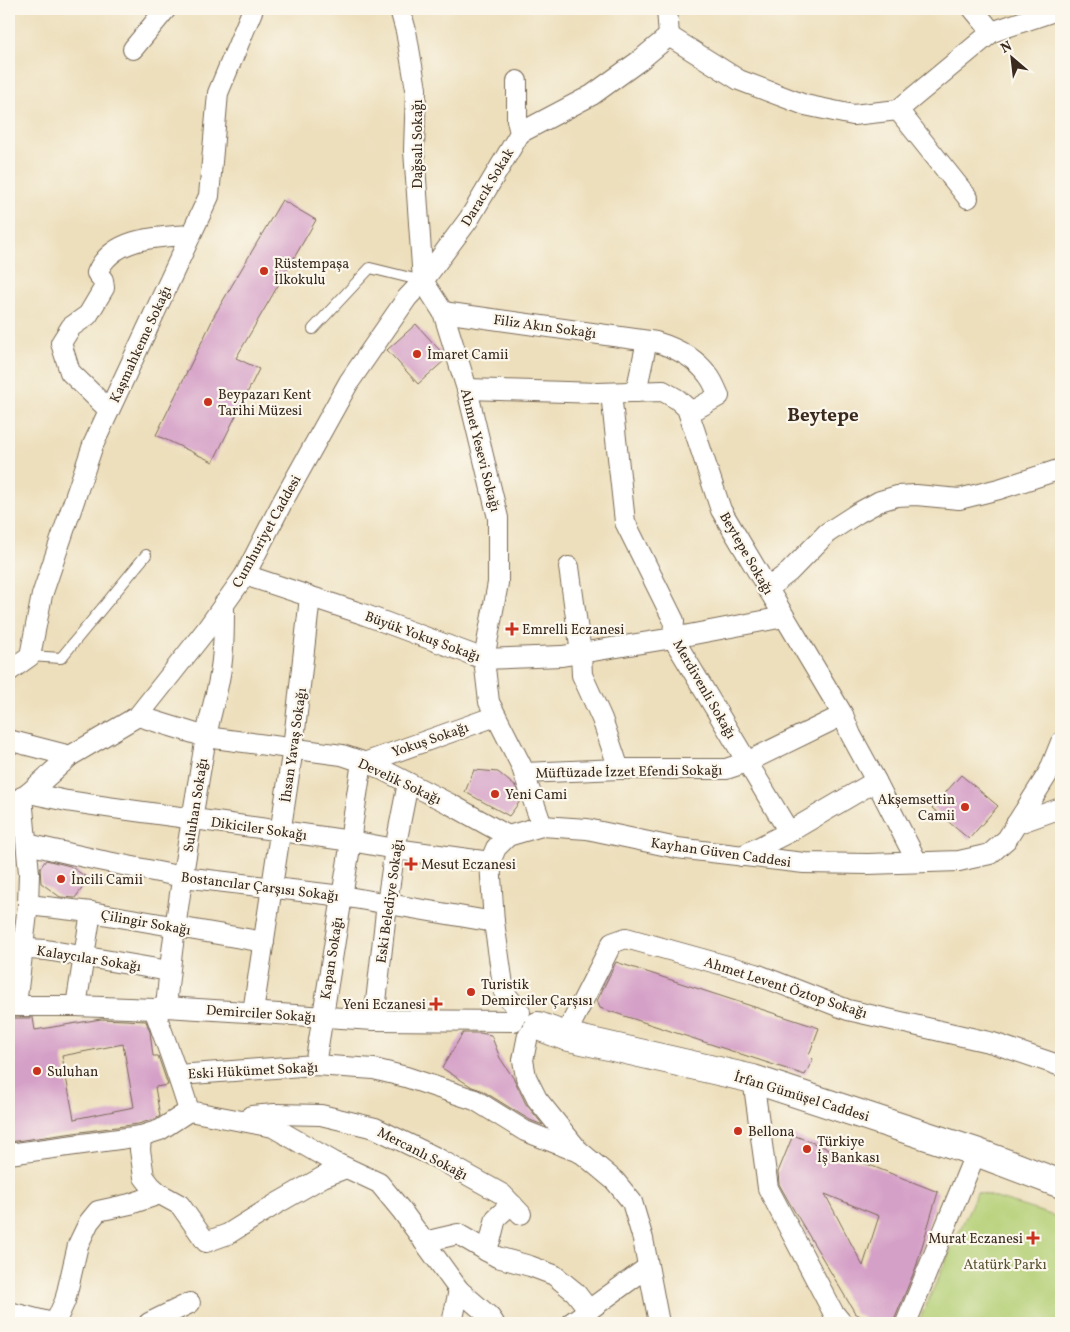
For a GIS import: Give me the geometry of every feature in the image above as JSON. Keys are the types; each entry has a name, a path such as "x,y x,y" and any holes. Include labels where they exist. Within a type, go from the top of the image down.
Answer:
{"street":[{"path":"133,49 166,9"},
{"name":"Kaşmahkeme Sokağı","path":"30,656 42,595 93,445 208,196 218,93 253,9"},
{"name":"Dağsalı Sokağı","path":"400,9 406,31 416,89 414,150 423,281"},
{"path":"667,9 669,36"},
{"path":"973,9 992,32"},
{"path":"669,36 739,80 805,105 853,115 898,110 992,32 1060,9"},
{"path":"520,133 592,95 639,61 669,36"},
{"name":"Daracık Sokak","path":"423,281 469,219 520,133 517,81"},
{"path":"898,110 968,198"},
{"path":"109,410 70,372 61,343 71,327 88,315 104,288 102,280 97,273 100,264 108,256 119,247 153,237 190,235"},
{"name":"Ahmet Yesevi Sokağı","path":"423,281 443,312 466,388 498,518 498,583 484,659 489,702 524,773 542,826"},
{"name":"Cumhuriyet Caddesi","path":"20,799 70,756 138,716 206,630 245,575 282,501 349,382 407,298 423,281"},
{"name":"Filiz Akın Sokağı","path":"443,312 656,342 676,348 691,357 709,375 719,396 688,413"},
{"path":"636,392 647,341"},
{"name":"Beytepe Sokağı","path":"466,388 611,393 663,391 677,398 687,408 721,510 843,715 851,735 917,862"},
{"name":"Merdivenli Sokağı","path":"611,393 625,522 674,622 674,638 789,832"},
{"path":"767,589 789,572 827,533 858,512 880,501 897,496 916,495 959,499 999,489 1061,469"},
{"path":"569,567 581,653 582,676 602,719 619,769"},
{"name":"Büyük Yokuş Sokağı","path":"245,575 360,613 484,659 562,656 674,638 784,617"},
{"name":"İhsan Yavaş Sokağı","path":"253,1012 293,748 310,597"},
{"name":"Suluhan Sokağı","path":"160,1008 169,971 206,736 219,679 224,638 224,604"},
{"path":"9,671 30,656"},
{"name":"Müftüzade İzzet Efendi Sokağı","path":"524,773 619,769 726,769 747,762 843,715"},
{"name":"Develik Sokağı","path":"138,716 206,736 342,755 375,766 508,836"},
{"name":"Yokuş Sokağı","path":"363,762 496,716"},
{"path":"9,742 12,741 70,756"},
{"name":"Kayhan Güven Caddesi","path":"508,836 542,826 587,829 677,848 804,863 868,864 959,861 990,854 1007,839 1049,772 1061,742"},
{"name":"Kapan Sokağı","path":"315,1065 363,762"},
{"path":"742,856 789,832 876,782"},
{"name":"Eski Belediye Sokağı","path":"374,1020 386,903 408,783"},
{"path":"12,1006 16,948 28,905 29,873 27,844 20,799"},
{"name":"Dikiciler Sokağı","path":"20,799 67,801 490,862"},
{"path":"1016,824 1061,808"},
{"path":"508,836 496,848 490,862 494,922 504,992 525,1023 523,1060 526,1077 537,1099 581,1153 616,1181 632,1202 643,1239 659,1323"},
{"name":"Bostancılar Çarşısı Sokağı","path":"27,844 183,877 342,896 494,922"},
{"name":"Çilingir Sokağı","path":"28,905 91,912 264,942"},
{"path":"76,1006 91,912"},
{"name":"Ahmet Levent Öztop Sokağı","path":"565,1036 612,943 626,938 756,974 848,1010 993,1042 1061,1066"},
{"name":"Kalaycılar Sokağı","path":"16,948 46,950 169,971"},
{"name":"Demirciler Sokağı","path":"12,1006 160,1008 374,1020 525,1023"},
{"path":"160,1008 189,1111"},
{"name":"İrfan Gümüşel Caddesi","path":"525,1023 565,1036 753,1079 976,1152 1061,1184"},
{"name":"Eski Hükümet Sokağı","path":"178,1075 315,1065 374,1069 406,1076 475,1100 525,1130 581,1153"},
{"path":"753,1079 768,1188 833,1312 842,1323"},
{"path":"9,1154 141,1136 160,1130 189,1111 273,1127 346,1168 379,1183 402,1211 459,1290 489,1316 494,1323"},
{"name":"Mercanlı Sokağı","path":"225,1118 275,1114 321,1115 375,1128 439,1160 502,1194 517,1210 508,1208 496,1218 492,1238 486,1251"},
{"path":"141,1136 140,1150 144,1177 160,1194 180,1205 206,1242 228,1234 323,1177 346,1168"},
{"path":"906,1323 976,1152"},
{"path":"9,1312 54,1323 65,1301 78,1245 89,1222 98,1211 130,1204 160,1194"},
{"path":"424,1242 458,1234 497,1257 554,1275 575,1292 589,1310"},
{"path":"571,1323 648,1267"},
{"path":"452,1323 459,1290"},
{"path":"149,1323 190,1303"}],"lane":[{"path":"313,329 370,268 423,281"},
{"path":"30,656 61,658 146,555"}],"green space":[{"name":"Atatürk Parkı","path":"977,1192 1061,1218 1061,1323 918,1323"}],"building":[{"path":"282,200 316,220 236,358 259,369 213,462 156,435 211,321"},
{"name":"İmaret Camii","path":"416,324 444,355 445,360 418,384 387,350"},
{"name":"Yeni Cami","path":"474,770 498,772 516,787 521,800 509,816 465,792"},
{"name":"Akşemsettin Camii","path":"961,775 998,806 969,839 932,808"},
{"name":"İncili Camii","path":"46,860 70,866 89,879 75,898 60,897 41,883 40,868"},
{"path":"616,962 819,1028 809,1055 813,1059 805,1075 600,1008 597,1001"},
{"name":"Suluhan","path":"9,1018 33,1018 35,1030 101,1019 146,1021 150,1032 153,1056 158,1056 168,1085 155,1087 160,1116 138,1124 9,1142","holes":["123,1044 134,1107 74,1119 62,1056"]},
{"path":"463,1033 491,1035 500,1058 514,1079 526,1104 543,1125 530,1120 442,1068"},
{"path":"793,1135 938,1192 916,1267 894,1323 872,1323 855,1313 779,1184 778,1172","holes":["825,1194 879,1216 863,1266"]}],"place":[{"name":"Rüstempaşa İlkokulu","path":"264,271"},
{"name":"İmaret Camii","path":"417,354"},
{"name":"Beypazarı Kent Tarihi Müzesi","path":"208,402"},
{"name":"Emrelli Eczanesi","path":"512,629"},
{"name":"Yeni Cami","path":"495,794"},
{"name":"Akşemsettin Camii","path":"965,807"},
{"name":"Mesut Eczanesi","path":"411,864"},
{"name":"İncili Camii","path":"61,879"},
{"name":"Turistik Demirciler Çarşısı","path":"471,992"},
{"name":"Yeni Eczanesi","path":"436,1004"},
{"name":"Suluhan","path":"37,1071"},
{"name":"Bellona","path":"738,1131"},
{"name":"Türkiye İş Bankası","path":"807,1149"},
{"name":"Murat Eczanesi","path":"1033,1238"}],"district":[{"name":"Beytepe","path":"823,414"}]}
